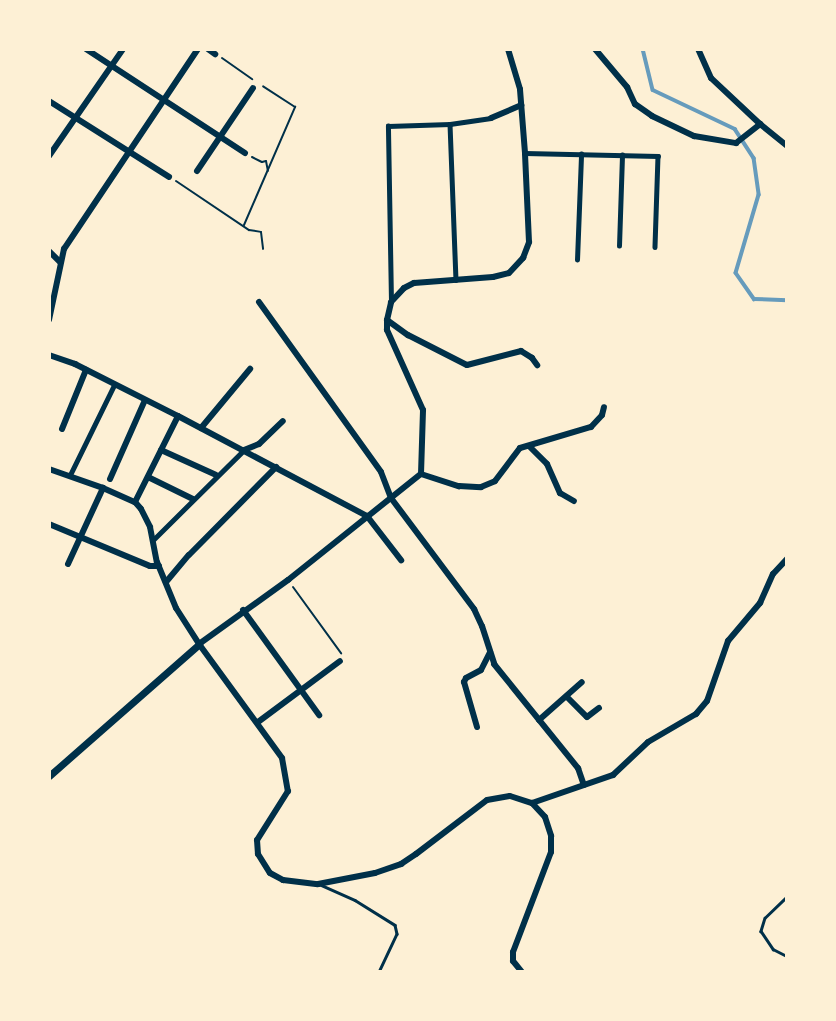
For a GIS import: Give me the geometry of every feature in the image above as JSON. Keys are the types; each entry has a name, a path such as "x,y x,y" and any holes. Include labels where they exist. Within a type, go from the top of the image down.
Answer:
{"street":[{"path":"86,49 245,153"},
{"path":"49,156 123,49"},
{"path":"49,320 60,262 71,236 198,49"},
{"path":"208,49 215,54"},
{"path":"391,302 404,288 414,283 509,273 523,258 529,242 525,153 521,106 508,49"},
{"path":"595,49 627,88 635,104 652,116 694,136 736,143 760,124"},
{"path":"698,49 711,78 787,146"},
{"path":"197,171 253,88"},
{"path":"49,101 169,177"},
{"path":"49,776 199,644 288,580 421,474 423,410 387,330 391,302 388,126 450,124 491,118 521,106"},
{"path":"450,124 456,280"},
{"path":"525,153 658,156 656,247"},
{"path":"577,260 581,154"},
{"path":"619,246 622,155"},
{"path":"49,250 60,262"},
{"path":"49,258 60,262"},
{"path":"259,302 381,472 391,498 474,610 494,664 578,768 584,785"},
{"path":"387,320 408,335 467,365 521,351 537,365"},
{"path":"49,355 86,370 178,416 367,516 401,560"},
{"path":"201,428 250,369"},
{"path":"62,429 86,370"},
{"path":"71,475 114,385"},
{"path":"110,479 145,400"},
{"path":"421,474 459,486 481,487 495,481 520,448 591,427 602,415 604,407"},
{"path":"135,502 178,416"},
{"path":"154,539 216,475 244,450 259,444 283,421"},
{"path":"530,447 547,464 560,493 574,501"},
{"path":"161,450 216,475"},
{"path":"166,582 276,467"},
{"path":"49,469 71,475 135,502 146,517 159,566 176,608 282,758 288,791 257,840 258,854 270,873 283,880 318,884 375,873 401,864 487,800 510,796 532,803 545,817 551,836 551,852 513,952 513,961 522,972"},
{"path":"148,477 193,499"},
{"path":"68,564 103,488"},
{"path":"49,524 150,566 159,566"},
{"path":"532,803 613,775 648,742 696,714 707,701 728,640 760,603 773,574 787,559"},
{"path":"243,610 319,715"},
{"path":"477,727 464,682 466,678 481,670 490,652"},
{"path":"258,722 340,661"},
{"path":"539,720 582,682"},
{"path":"567,697 587,717 599,708"}],"lane":[{"path":"318,884 355,900 395,925 397,934 379,972"},
{"path":"787,897 765,918 761,931 773,949 787,956"}],"path":[{"path":"215,54 295,107 244,225"},
{"path":"245,153 265,161 269,172"},
{"path":"169,177 249,230 261,232 263,249"},
{"path":"288,580 341,652 340,661"}],"waterway":[{"path":"643,49 653,90 735,129 754,158 759,195 736,273 754,299 787,300"}]}
